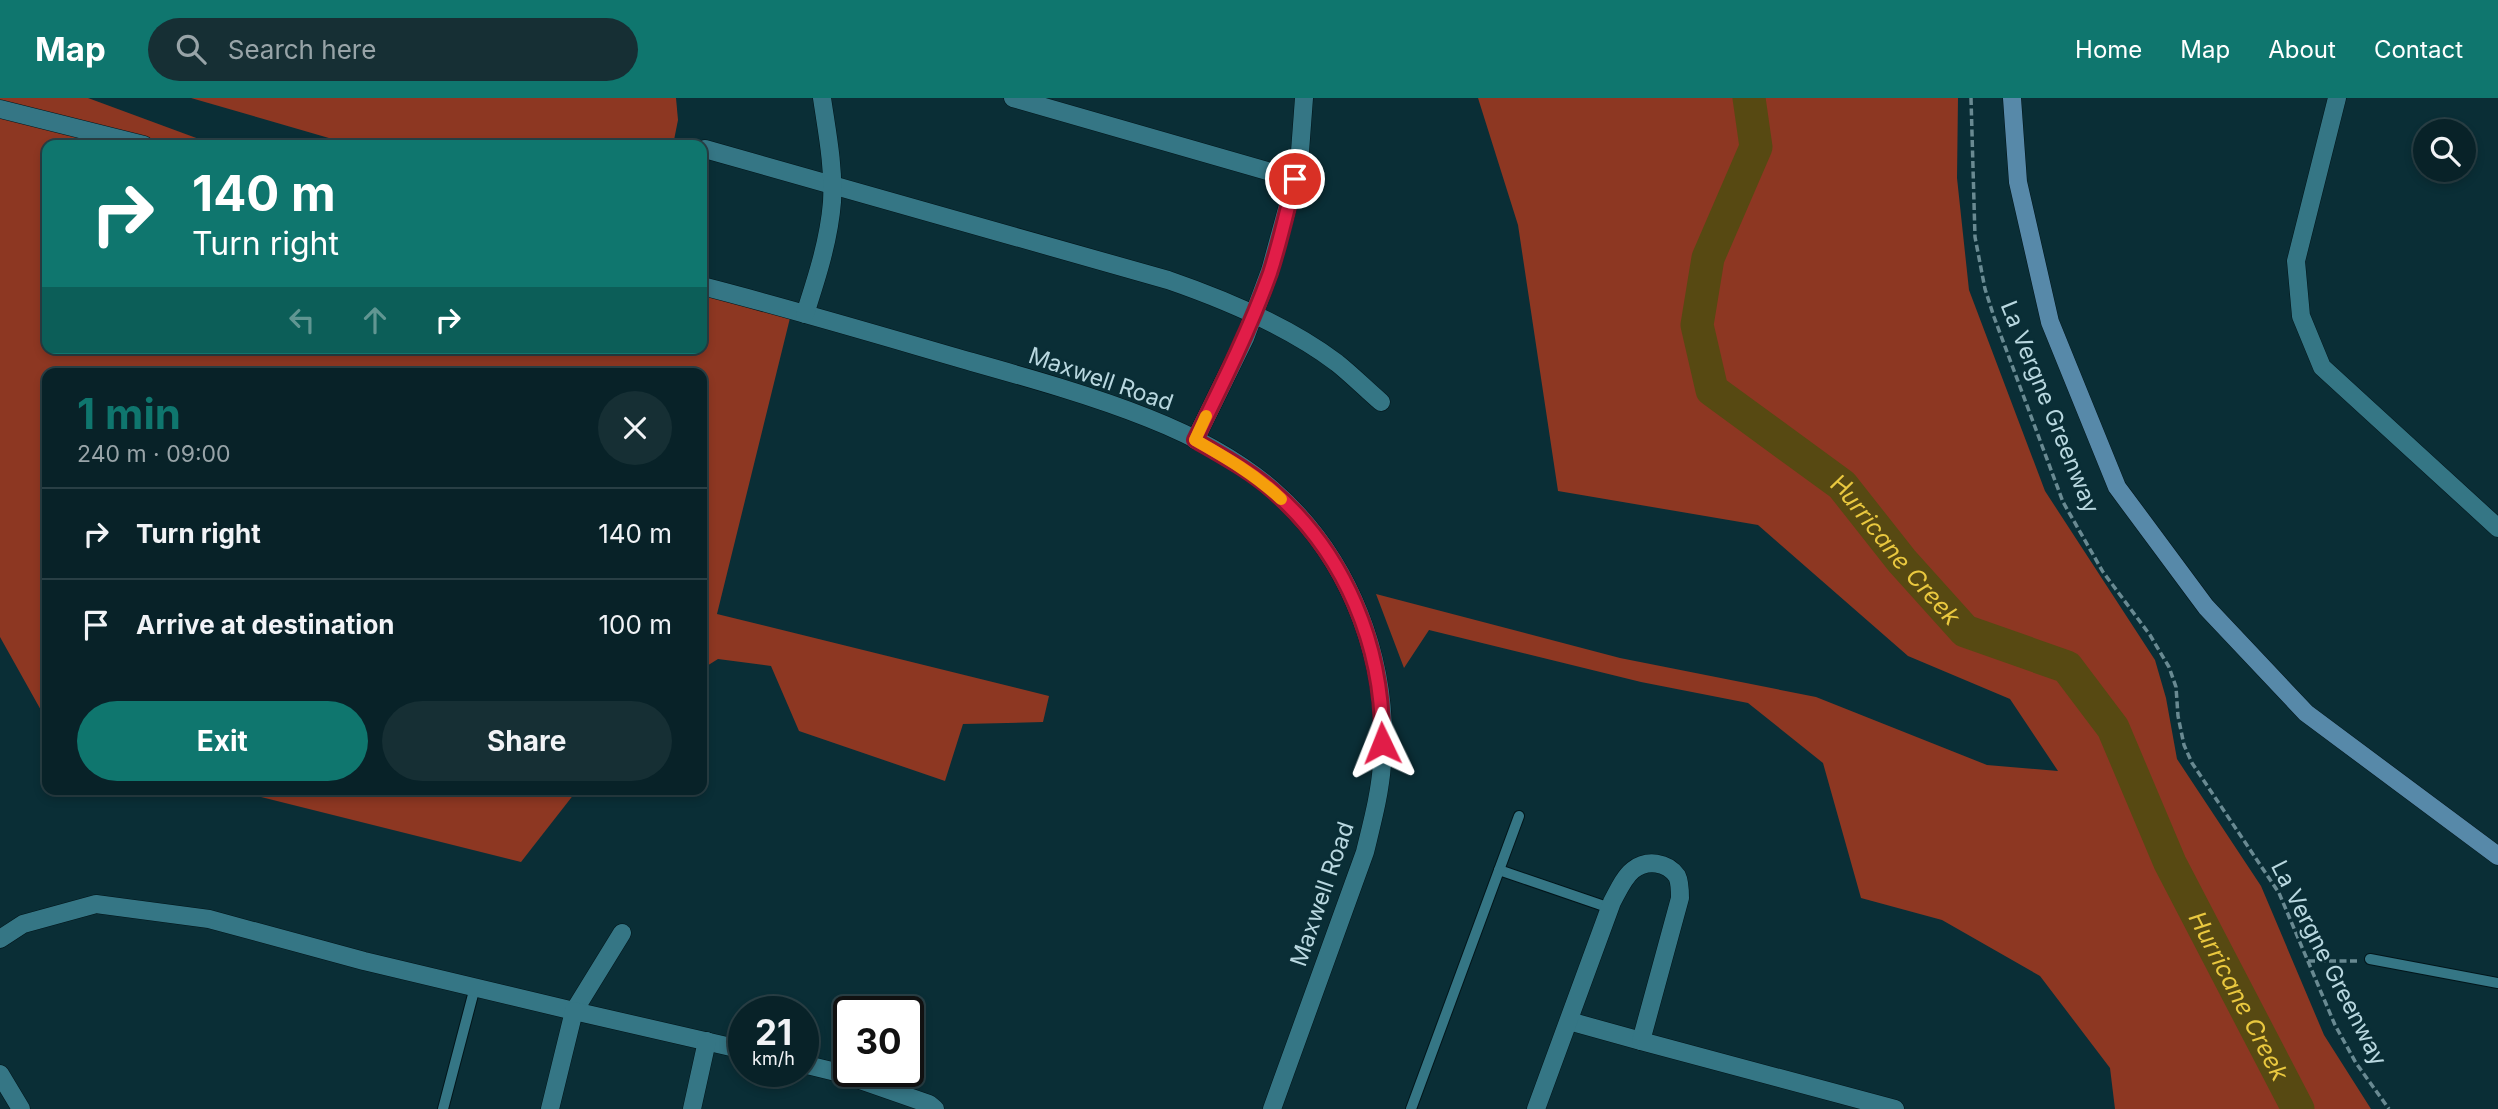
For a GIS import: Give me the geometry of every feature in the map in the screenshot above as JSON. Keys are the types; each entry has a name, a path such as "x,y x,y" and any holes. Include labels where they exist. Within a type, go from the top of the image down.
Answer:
{"main road":[{"path":"2012,98 2018,183 2050,322 2117,486 2206,607 2306,713 2498,856"}],"street":[{"path":"805,313 825,250 832,200 830,150 822,98"},
{"path":"1013,98 1295,179"},
{"path":"1195,440 1245,338 1270,271 1299,165 1304,98"},
{"path":"2337,98 2296,261 2301,316 2322,367 2498,528"},
{"path":"0,109 124,140"},
{"path":"707,150 1206,293 1295,335 1336,363 1381,402"},
{"name":"Maxwell Road","path":"707,287 805,313 1021,377 1148,418 1232,461 1270,488 1299,516 1331,559 1356,603 1378,677 1383,722 1382,764 1376,809 1366,852 1272,1109"},
{"path":"1536,1109 1610,908 1624,880 1634,869 1650,863 1666,865 1678,878 1680,898 1641,1041"},
{"path":"0,939 23,924 96,904 209,919 364,961 728,1046"},
{"path":"550,1109 574,1011 622,933"},
{"path":"1569,1021 1895,1109"},
{"path":"692,1109 707,1041"},
{"path":"819,1068 929,1104 935,1109"},
{"path":"0,1074 21,1109"}],"lane":[{"path":"1410,1109 1519,816"},
{"path":"1499,870 1610,908"},
{"path":"2370,959 2498,983"},
{"path":"443,1109 475,988"}],"path":[{"name":"La Vergne Greenway","path":"1970,98 1975,237 1985,289 2063,502 2103,572 2150,635 2169,667 2176,687 2184,745 2192,763 2279,892 2335,1025 2356,1063 2389,1109"},
{"path":"2308,961 2370,959"}],"shaded area":[{"path":"0,98 88,98 207,140 42,140 42,354 707,354 707,291 791,314 717,614 1049,696 1043,722 963,724 945,781 799,731 771,666 718,659 707,666 707,368 42,368 42,712 0,637"},
{"path":"191,98 676,98 678,120 674,140 336,140"},
{"path":"1478,98 1958,98 1957,178 1969,290 2045,491 2155,660 2166,698 2177,759 2261,886 2324,1035 2371,1109 2115,1109 2110,1068 2040,976 1942,920 1861,898 1823,763 1748,703 1641,682 1429,630 1404,668 1376,594 1620,658 1816,697 1987,765 2058,771 2010,699 1908,656 1758,525 1558,491 1518,225"},
{"path":"253,795 573,795 521,862"}],"waterway":[{"name":"Hurricane Creek","path":"1749,98 1756,147 1708,258 1697,325 1712,390 1842,485 1902,561 1965,631 2067,667 2113,728 2170,863 2298,1109"}],"slow traffic":[{"path":"1206,416 1195,440 1232,461 1281,499"}],"route":[{"path":"1295,179 1270,271 1254,315 1195,440 1232,461 1270,488 1299,516 1331,559 1356,603 1367,637 1378,677 1383,722 1382,743"}]}
